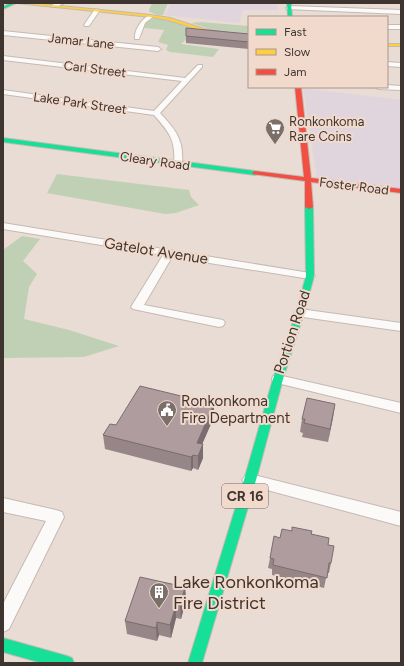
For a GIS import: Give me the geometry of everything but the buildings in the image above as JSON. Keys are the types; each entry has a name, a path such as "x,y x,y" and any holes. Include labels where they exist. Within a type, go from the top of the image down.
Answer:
{"street":[{"path":"10,4 58,5 151,16 169,19 210,31 248,37"},
{"path":"290,9 401,12"},
{"path":"87,25 97,10"},
{"path":"136,38 141,23 144,19 151,16"},
{"path":"388,27 401,27"},
{"name":"Jamar Lane","path":"3,33 158,48"},
{"path":"388,45 401,45"},
{"name":"Carl Street","path":"3,58 188,80"},
{"path":"388,64 401,65"},
{"path":"178,164 180,150 176,136 156,113 200,66"},
{"path":"388,87 401,88"},
{"name":"Portion Road","path":"195,663 250,480 278,378 300,312 310,276 308,180 298,88"},
{"name":"Lake Park Street","path":"3,92 156,113"},
{"name":"Cleary Road","path":"3,140 308,180"},
{"name":"Foster Road","path":"308,180 401,191"},
{"name":"Gatelot Avenue","path":"3,226 310,276"},
{"path":"169,253 137,307 219,323"},
{"path":"300,312 401,327"},
{"path":"278,378 401,408"},
{"path":"250,480 401,519"},
{"path":"3,505 56,517 3,623"},
{"path":"3,645 66,663"}],"shaded area":[{"path":"171,3 277,3 278,6 277,10 243,10 239,23 165,15"},
{"path":"303,88 401,100 401,189 317,179"}],"green space":[{"path":"152,3 168,3 163,15 150,12 149,10"},
{"path":"154,18 164,19 196,30 186,35 190,36 181,44 219,49 213,57 170,52 166,50 168,45 158,42 164,30 144,28 146,22"},
{"path":"200,22 248,26 248,34 210,29 191,23"},
{"path":"57,174 189,190 191,197 199,205 176,213 165,214 47,193"},
{"path":"22,236 40,239 23,261 37,274 29,287 24,319 69,330 119,346 84,357 3,358 3,250"}],"traffic: fast":[{"path":"3,8 14,3"},
{"path":"289,3 290,16"},
{"path":"3,140 255,173"},
{"path":"195,663 250,480 278,379 300,313 310,276 309,207"},
{"path":"3,645 67,663"}],"traffic: slow":[{"path":"19,3 151,16 169,19 203,30 248,37"},
{"path":"388,45 401,45"}],"traffic: jam":[{"path":"298,88 308,180 309,207"},
{"path":"255,173 401,191"}],"place":[{"name":"Ronkonkoma Rare Coins","path":"275,145"},
{"name":"Ronkonkoma Fire Department","path":"167,427"},
{"name":"Lake Ronkonkoma Fire District","path":"159,609"}]}
